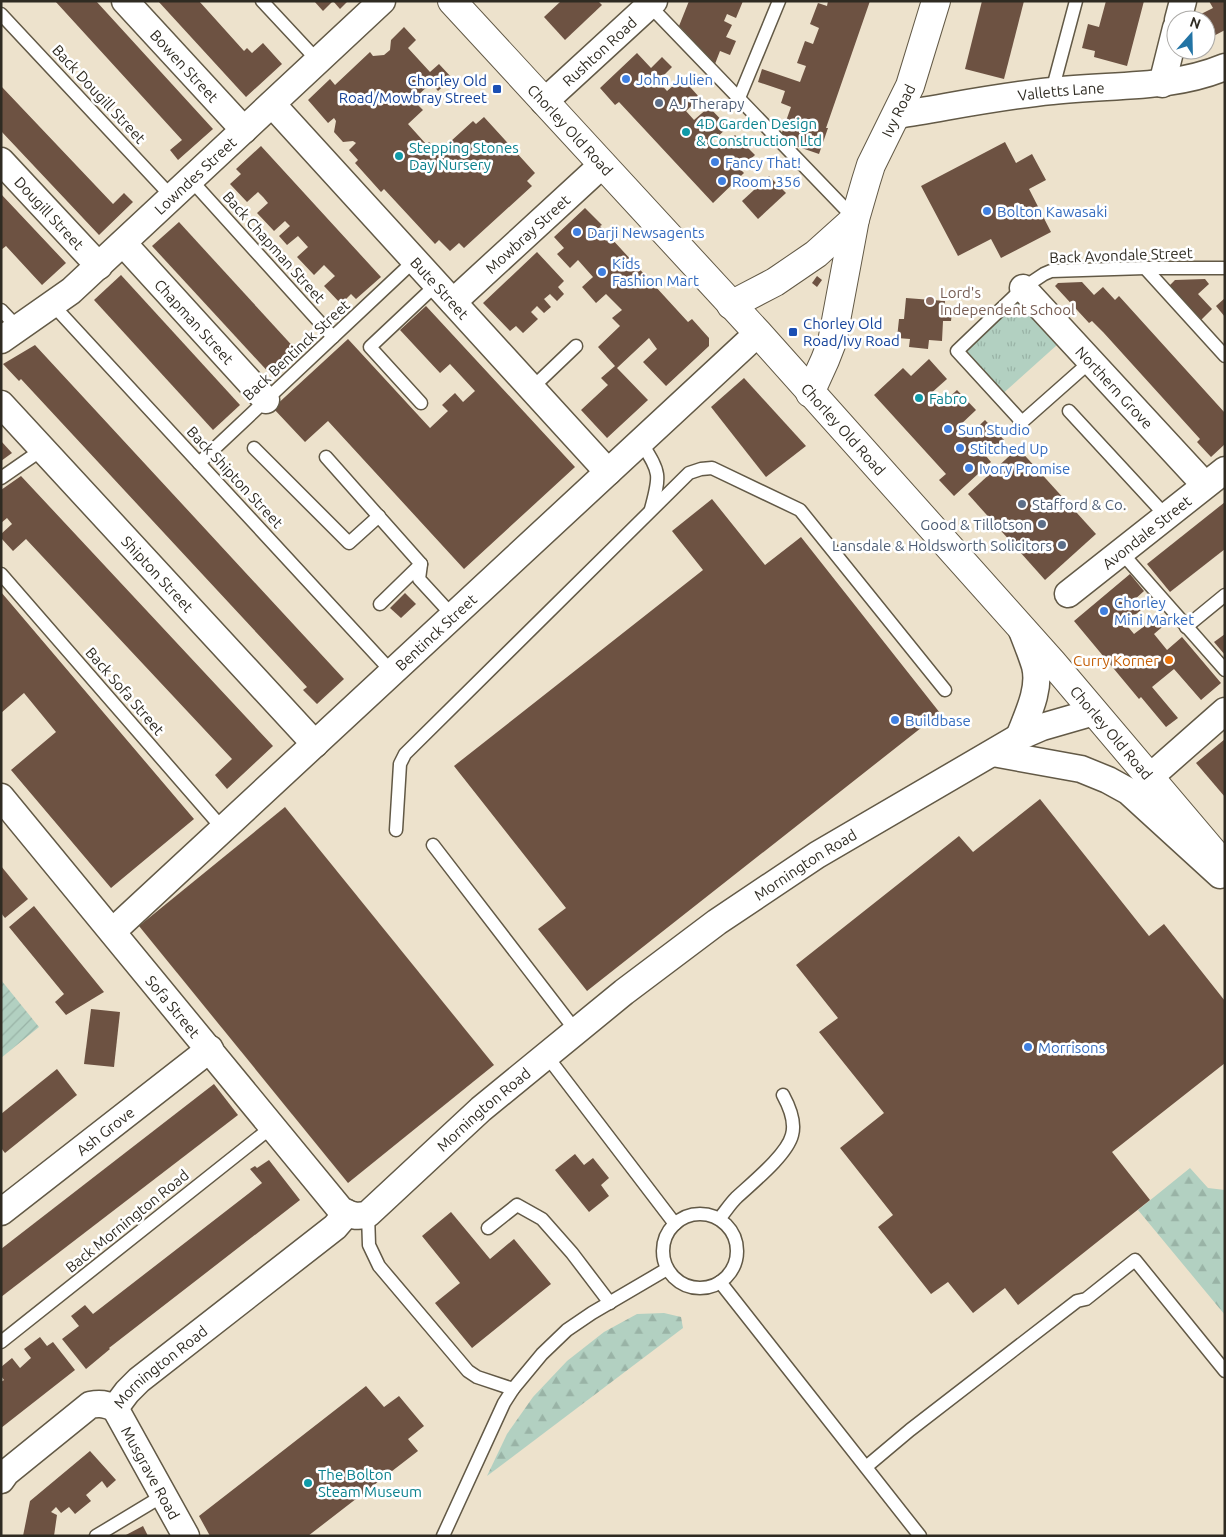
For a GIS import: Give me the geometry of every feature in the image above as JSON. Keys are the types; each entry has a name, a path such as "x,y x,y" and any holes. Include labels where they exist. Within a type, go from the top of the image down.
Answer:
{"main road":[{"name":"Chorley Old Road","path":"452,1 758,333 1021,628 1225,866"},
{"name":"Ivy Road","path":"810,392 832,342 855,219 871,165 910,86 936,1"},
{"path":"731,305 775,282 816,254 855,219"}],"street":[{"name":"Bowen Street","path":"125,1 244,130"},
{"name":"Lowndes Street","path":"10,335 53,305 99,266 382,1"},
{"name":"Rushton Road","path":"544,102 652,4"},
{"path":"1162,84 1168,60"},
{"name":"Valletts Lane","path":"897,115 1052,91 1162,84 1207,74 1225,67"},
{"name":"Bute Street","path":"272,104 608,472"},
{"name":"Dougill Street","path":"1,161 99,266"},
{"name":"Mowbray Street","path":"445,293 602,165"},
{"name":"Chapman Street","path":"123,243 266,400"},
{"name":"Northern Grove","path":"1023,288 1091,361 1215,477"},
{"name":"Bentinck Street","path":"113,931 758,333"},
{"name":"Shipton Street","path":"1,404 315,744"},
{"name":"Avondale Street","path":"1068,594 1215,477"},
{"path":"1019,737 1030,710 1036,681 1035,667 1021,628"},
{"path":"1150,777 1225,711"},
{"name":"Mornington Road","path":"1,1480 6,1473 90,1405 108,1404 115,1408 139,1380 335,1226 357,1214 546,1055 624,992 717,922 809,860 1019,737 1042,727 1094,712"},
{"path":"993,753 1081,769 1114,783 1128,791 1225,878"},
{"name":"Sofa Street","path":"1,797 340,1209 357,1214"},
{"name":"Ash Grove","path":"1,1212 210,1050"},
{"name":"Musgrave Road","path":"115,1408 186,1536"}],"lane":[{"path":"262,1 318,61"},
{"path":"739,98 779,1"},
{"path":"1052,91 1076,1"},
{"path":"652,4 855,219"},
{"name":"Back Dougill Street","path":"1,14 182,188"},
{"name":"Back Chapman Street","path":"182,188 333,337"},
{"name":"Back Bentinck Street","path":"199,463 415,260"},
{"path":"1145,268 1225,356"},
{"name":"Back Avondale Street","path":"1091,361 1022,422 958,351 1023,288 1051,271 1225,268"},
{"path":"421,402 370,347 445,293"},
{"name":"Back Shipton Street","path":"53,305 392,672"},
{"path":"1,310 10,335"},
{"path":"532,388 576,346"},
{"path":"1068,411 1166,516"},
{"path":"641,442 657,467 658,484 650,511"},
{"path":"254,448 349,543 378,516"},
{"path":"1,478 43,449"},
{"path":"326,457 421,564 419,579 453,616"},
{"path":"396,830 400,764 405,754 689,473 701,469 712,468 800,510 945,690"},
{"path":"1121,552 1225,670"},
{"path":"380,604 421,564"},
{"name":"Back Sofa Street","path":"1,574 223,829"},
{"path":"1186,627 1225,595"},
{"path":"433,845 576,1031"},
{"path":"546,1055 675,1224"},
{"path":"719,1219 734,1200 781,1155 790,1142 793,1133 792,1119 782,1094"},
{"name":"Back Mornington Road","path":"1,1342 273,1126"},
{"path":"488,1228 517,1205 542,1219 572,1253 610,1303"},
{"path":"357,1214 379,1266 468,1371 477,1377 513,1389"},
{"path":"692,1214 704,1214 719,1219 726,1224 734,1233 738,1257 734,1268 726,1278 706,1288 694,1288 683,1285 674,1278 667,1269 663,1247 666,1236 675,1224 680,1219 692,1214"},
{"path":"866,1467 1070,1306 1077,1301 1086,1299 1135,1260 1225,1370"},
{"path":"443,1536 504,1403 542,1354 567,1330 667,1269"},
{"path":"720,1282 920,1536"},
{"path":"96,1536 164,1496"}],"green space":[{"path":"1023,288 1067,336 999,397 957,351"},
{"path":"1,980 39,1027 1,1058"},
{"path":"1190,1168 1208,1188 1225,1190 1225,1315 1138,1210"},
{"path":"664,1313 681,1317 683,1328 487,1476 507,1434 533,1397 567,1361 604,1332 637,1314"}],"building":[{"path":"55,1 96,1 213,129 178,160 170,150 182,140"},
{"path":"158,1 199,1 244,51 247,48 252,53 263,43 282,64 246,97"},
{"path":"314,1 333,1 323,11"},
{"path":"333,1 348,1 340,9"},
{"path":"561,1 598,1 602,5 565,40 544,17"},
{"path":"689,1 743,1 736,18 727,14 724,21 732,25 726,37 736,41 730,55 720,51 715,64 679,26"},
{"path":"828,1 870,1 826,128 828,128 819,154 787,143 781,135 791,107 781,103 785,91 758,82 762,69 800,82 806,66 797,63 805,41 813,44 819,28 810,24 818,3 827,6"},
{"path":"982,1 1024,1 1004,79 965,69"},
{"path":"1106,1 1144,1 1127,66 1094,57 1095,51 1082,48 1088,24 1099,27"},
{"path":"1209,1 1225,1 1225,30 1216,35 1216,10 1209,10 1213,8"},
{"path":"404,27 416,40 408,48 430,72 439,64 452,78 438,91 431,83 413,100 423,110 408,124 426,144 429,142 439,152 473,121 476,124 484,117 535,173 527,181 532,186 464,248 459,243 450,251 439,240 435,244 384,189 381,192 355,163 358,160 349,150 356,143 353,141 343,142 334,132 336,121 334,118 328,123 308,100 330,79 335,85 370,52 373,56 384,55 390,50 391,40"},
{"path":"637,53 651,68 662,57 672,67 658,81 667,91 682,78 700,98 686,111 694,120 709,107 728,127 713,141 721,149 735,135 755,155 740,169 744,173 713,203 619,102 615,105 600,88"},
{"path":"1,86 113,204 124,193 133,202 99,235 1,131"},
{"name":"Bolton Kawasaki","path":"1005,142 1016,163 1032,154 1046,180 1029,189 1051,232 1001,258 991,239 958,256 921,186"},
{"path":"261,146 381,277 356,299 351,294 341,304 324,286 335,276 324,265 314,275 297,257 308,247 298,236 287,245 279,236 290,226 285,221 274,231 257,213 268,203 263,197 258,192 247,202 230,184 241,174 236,169"},
{"path":"769,176 786,193 758,219 742,201"},
{"path":"1,194 66,263 42,285 6,246 1,250"},
{"path":"585,208 688,322 692,319 709,338 709,346 666,386 643,362 657,349 649,338 617,368 648,400 607,438 581,410 608,385 601,378 615,366 598,347 620,326 612,318 622,310 606,294 596,303 582,287 593,277 578,260 570,268 557,254 564,248 554,237"},
{"path":"179,222 298,352 272,376 152,246"},
{"path":"537,252 564,281 558,287 564,294 557,301 550,294 544,299 551,307 544,313 537,306 531,312 538,319 523,333 516,326 510,331 483,303"},
{"path":"121,275 240,405 213,430 94,300"},
{"path":"817,276 822,280 817,287 812,283"},
{"path":"1205,279 1209,284 1198,294 1212,309 1201,320 1169,286 1175,280"},
{"path":"1082,282 1094,295 1103,287 1115,300 1119,296 1225,413 1225,444 1211,457 1197,442 1200,439 1103,332 1092,321 1089,323 1055,286 1058,283"},
{"path":"906,298 945,301 944,312 952,312 951,321 943,321 942,341 929,340 928,349 909,347 910,339 897,338 899,319 904,319"},
{"path":"1225,298 1225,317 1216,306"},
{"path":"426,306 575,467 464,569 328,421 305,442 273,408 348,339 430,428 448,411 442,405 455,393 463,402 475,391 450,364 440,373 400,330"},
{"path":"35,345 344,679 317,704 303,690 307,687 21,379 19,381 3,364"},
{"path":"929,359 947,379 929,395 939,407 957,390 976,410 958,427 967,437 985,420 1004,440 986,456 991,462 954,496 939,480 946,474 874,395 903,368 911,376"},
{"path":"744,378 806,446 766,477 711,407"},
{"path":"1,441 12,453 1,461"},
{"path":"1018,448 1096,534 1045,580 968,494"},
{"path":"21,476 273,746 227,789 215,775 232,759 26,539 13,551 1,538 1,534 12,524 7,518 1,523 1,490"},
{"path":"712,499 765,565 801,537 940,713 587,991 538,929 566,908 454,766 703,570 672,531"},
{"path":"1225,502 1225,549 1170,592 1147,564"},
{"path":"1130,574 1144,591 1133,601 1141,610 1125,623 1134,634 1151,621 1153,624 1163,615 1168,622 1154,634 1167,650 1182,637 1221,683 1201,700 1174,669 1152,687 1178,718 1166,727 1141,697 1139,699 1074,621"},
{"path":"1,592 194,819 111,888 11,770 56,732 24,693 1,713"},
{"path":"405,593 416,604 401,618 390,608"},
{"path":"1225,634 1225,655 1214,642"},
{"path":"1225,739 1225,797 1196,763"},
{"name":"Morrisons","path":"1040,799 1149,936 1164,924 1225,1001 1225,1063 1112,1152 1150,1200 1018,1305 1005,1288 973,1313 948,1282 931,1294 878,1227 893,1215 840,1148 884,1113 819,1032 838,1018 796,965 959,836 973,852"},
{"path":"285,807 494,1065 348,1183 139,926"},
{"path":"1,866 28,899 5,918 1,913"},
{"path":"34,906 104,992 66,1015 55,1002 64,994 9,927"},
{"path":"91,1009 120,1012 114,1067 84,1064"},
{"path":"57,1069 77,1095 5,1153 1,1148 1,1114"},
{"path":"214,1084 238,1115 1,1297 1,1249"},
{"path":"575,1154 584,1165 593,1158 609,1178 601,1185 609,1196 589,1212 555,1170"},
{"path":"269,1160 300,1200 109,1348 86,1369 62,1339 79,1326 71,1316 85,1305 93,1314 262,1183 250,1169 255,1166 257,1168"},
{"path":"451,1212 490,1259 514,1239 551,1284 472,1348 435,1303 460,1283 422,1236"},
{"path":"40,1337 47,1346 53,1342 75,1370 1,1428 1,1382 4,1380 1,1376 1,1367 12,1358 20,1368 31,1358 24,1349"},
{"name":"The Bolton Steam Museum","path":"366,1386 384,1407 399,1396 424,1426 408,1439 418,1451 308,1536 210,1536 199,1516"},
{"path":"90,1451 116,1480 107,1488 102,1481 86,1495 91,1501 75,1514 69,1507 61,1513 56,1507 51,1512 57,1515 54,1536 23,1536 30,1501"},
{"path":"143,1526 148,1536 124,1536"}],"place":[{"name":"John Julien","path":"626,79"},
{"name":"Chorley Old Road/Mowbray Street","path":"497,89"},
{"name":"AJ Therapy","path":"659,103"},
{"name":"4D Garden Design & Construction Ltd","path":"686,132"},
{"name":"Stepping Stones Day Nursery","path":"399,156"},
{"name":"Fancy That!","path":"715,162"},
{"name":"Room 356","path":"722,181"},
{"name":"Bolton Kawasaki","path":"987,211"},
{"name":"Darji Newsagents","path":"577,232"},
{"name":"Kids Fashion Mart","path":"602,272"},
{"name":"Lord's Independent School","path":"930,301"},
{"name":"Chorley Old Road/Ivy Road","path":"793,332"},
{"name":"Fabro","path":"919,398"},
{"name":"Sun Studio","path":"948,429"},
{"name":"Stitched Up","path":"960,448"},
{"name":"Ivory Promise","path":"969,468"},
{"name":"Stafford & Co.","path":"1022,504"},
{"name":"Good & Tillotson","path":"1042,524"},
{"name":"Lansdale & Holdsworth Solicitors","path":"1062,545"},
{"name":"Chorley Mini Market","path":"1104,611"},
{"name":"Curry Korner","path":"1169,660"},
{"name":"Buildbase","path":"895,720"},
{"name":"Morrisons","path":"1028,1047"},
{"name":"The Bolton Steam Museum","path":"308,1483"}]}
